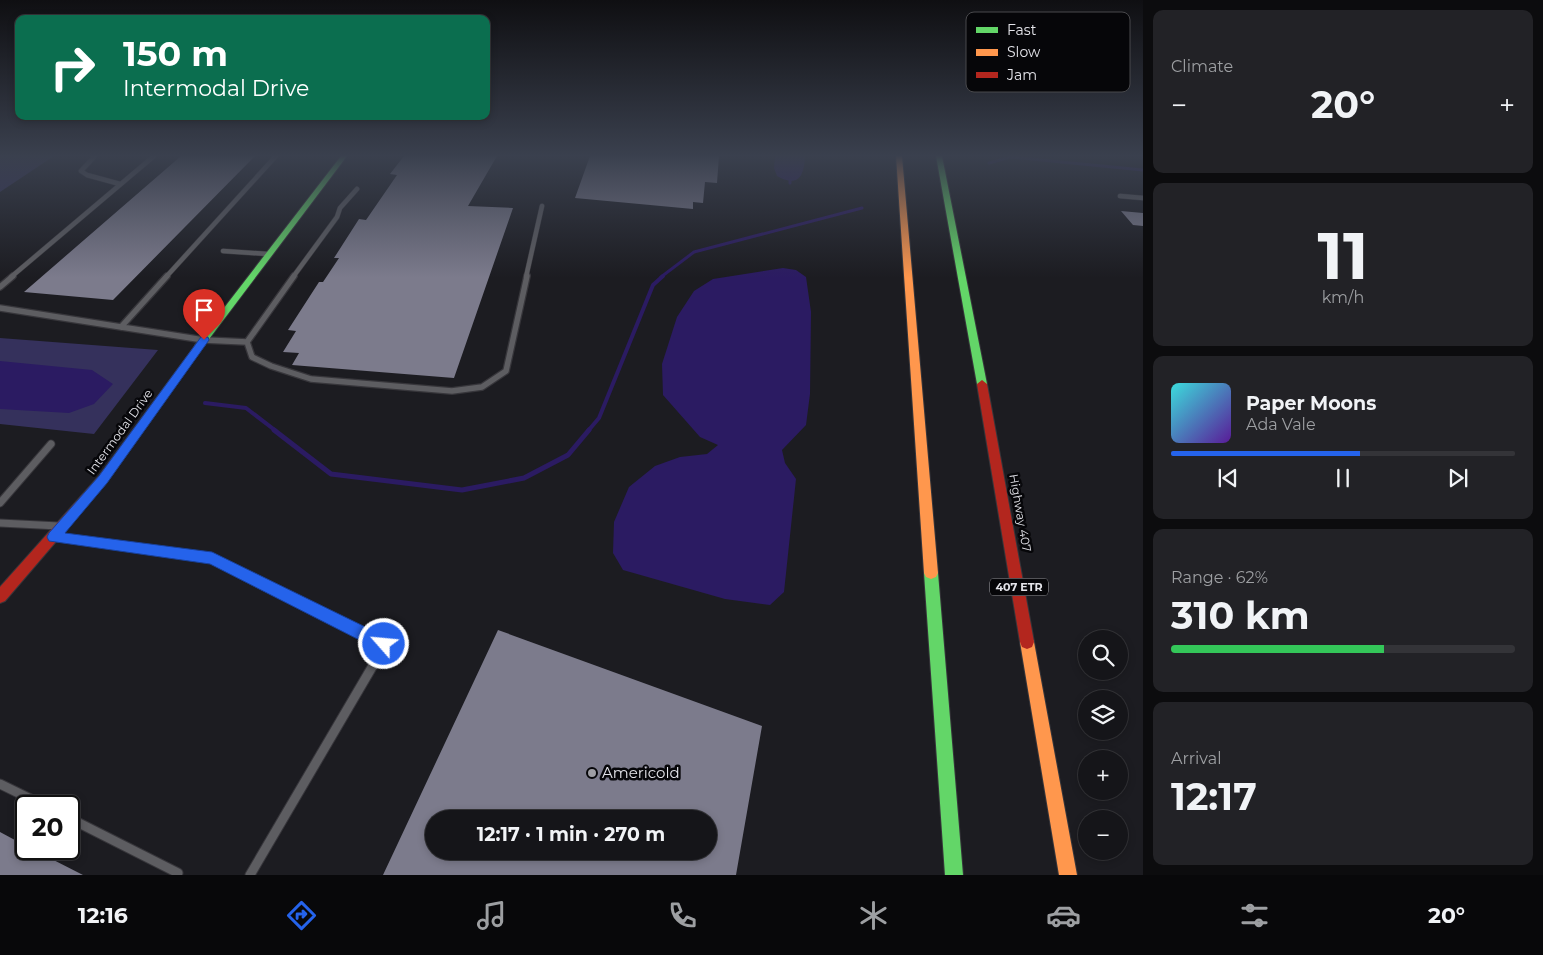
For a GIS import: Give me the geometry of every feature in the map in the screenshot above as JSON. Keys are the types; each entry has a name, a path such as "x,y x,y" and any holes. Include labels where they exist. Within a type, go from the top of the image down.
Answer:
{"main road":[{"name":"Intermodal Drive","path":"0,597 103,479 204,340 312,197"},
{"path":"902,197 954,875"},
{"name":"Highway 407","path":"947,197 974,337 1068,875"}],"lane":[{"path":"0,287 105,197"},
{"path":"121,327 239,197"},
{"path":"247,342 337,217 340,208 350,197"},
{"path":"1130,197 1143,198"},
{"path":"247,342 252,357 270,366 311,379 452,391 482,387 506,371 542,206"},
{"path":"223,251 268,254"},
{"path":"0,308 204,340 247,342"},
{"path":"0,504 51,444"},
{"path":"0,523 63,526"},
{"path":"54,537 212,558 384,644 250,875"},
{"path":"0,784 22,795"},
{"path":"80,824 178,873 177,875"}],"shaded area":[{"path":"783,268 796,270 806,277 811,312 810,394 806,425 782,450 785,463 796,479 784,592 770,605 725,599 623,570 613,553 614,522 629,487 655,466 680,457 707,454 718,445 700,437 663,395 662,364 677,317 694,291 713,279"},
{"path":"0,338 158,350 94,434 0,424"},
{"path":"0,361 92,370 113,384 94,404 69,413 0,409"}],"building":[{"path":"134,197 215,197 113,300 24,292"},
{"path":"382,197 473,197 468,206 513,208 454,378 292,365 299,353 283,352 296,331 288,330 319,282 323,282 339,258 334,258 359,219 366,220"},
{"path":"704,197 703,203 693,202 693,209 575,198"},
{"path":"1121,211 1143,213 1143,226 1133,225"},
{"name":"Americold","path":"498,630 762,726 736,875 383,875"},
{"path":"0,832 15,840 15,860 54,860 83,875 0,875"}],"waterway":[{"path":"661,277 694,252 862,208"},
{"path":"588,431 599,418 653,285 663,276"},
{"path":"205,403 246,408 276,431"},
{"path":"274,430 331,474 462,490 524,478 568,455 589,430"}],"traffic: fast":[{"path":"200,345 313,197"},
{"path":"947,197 982,384"},
{"path":"931,573 954,875"}],"traffic: slow":[{"path":"902,197 931,573"},
{"path":"1027,642 1068,875"}],"traffic: jam":[{"path":"0,597 103,479 200,345"},
{"path":"982,384 1027,642"}],"place":[{"name":"Americold","path":"592,773"}],"route":[{"path":"204,340 103,479 54,537 212,558 384,644"}]}
